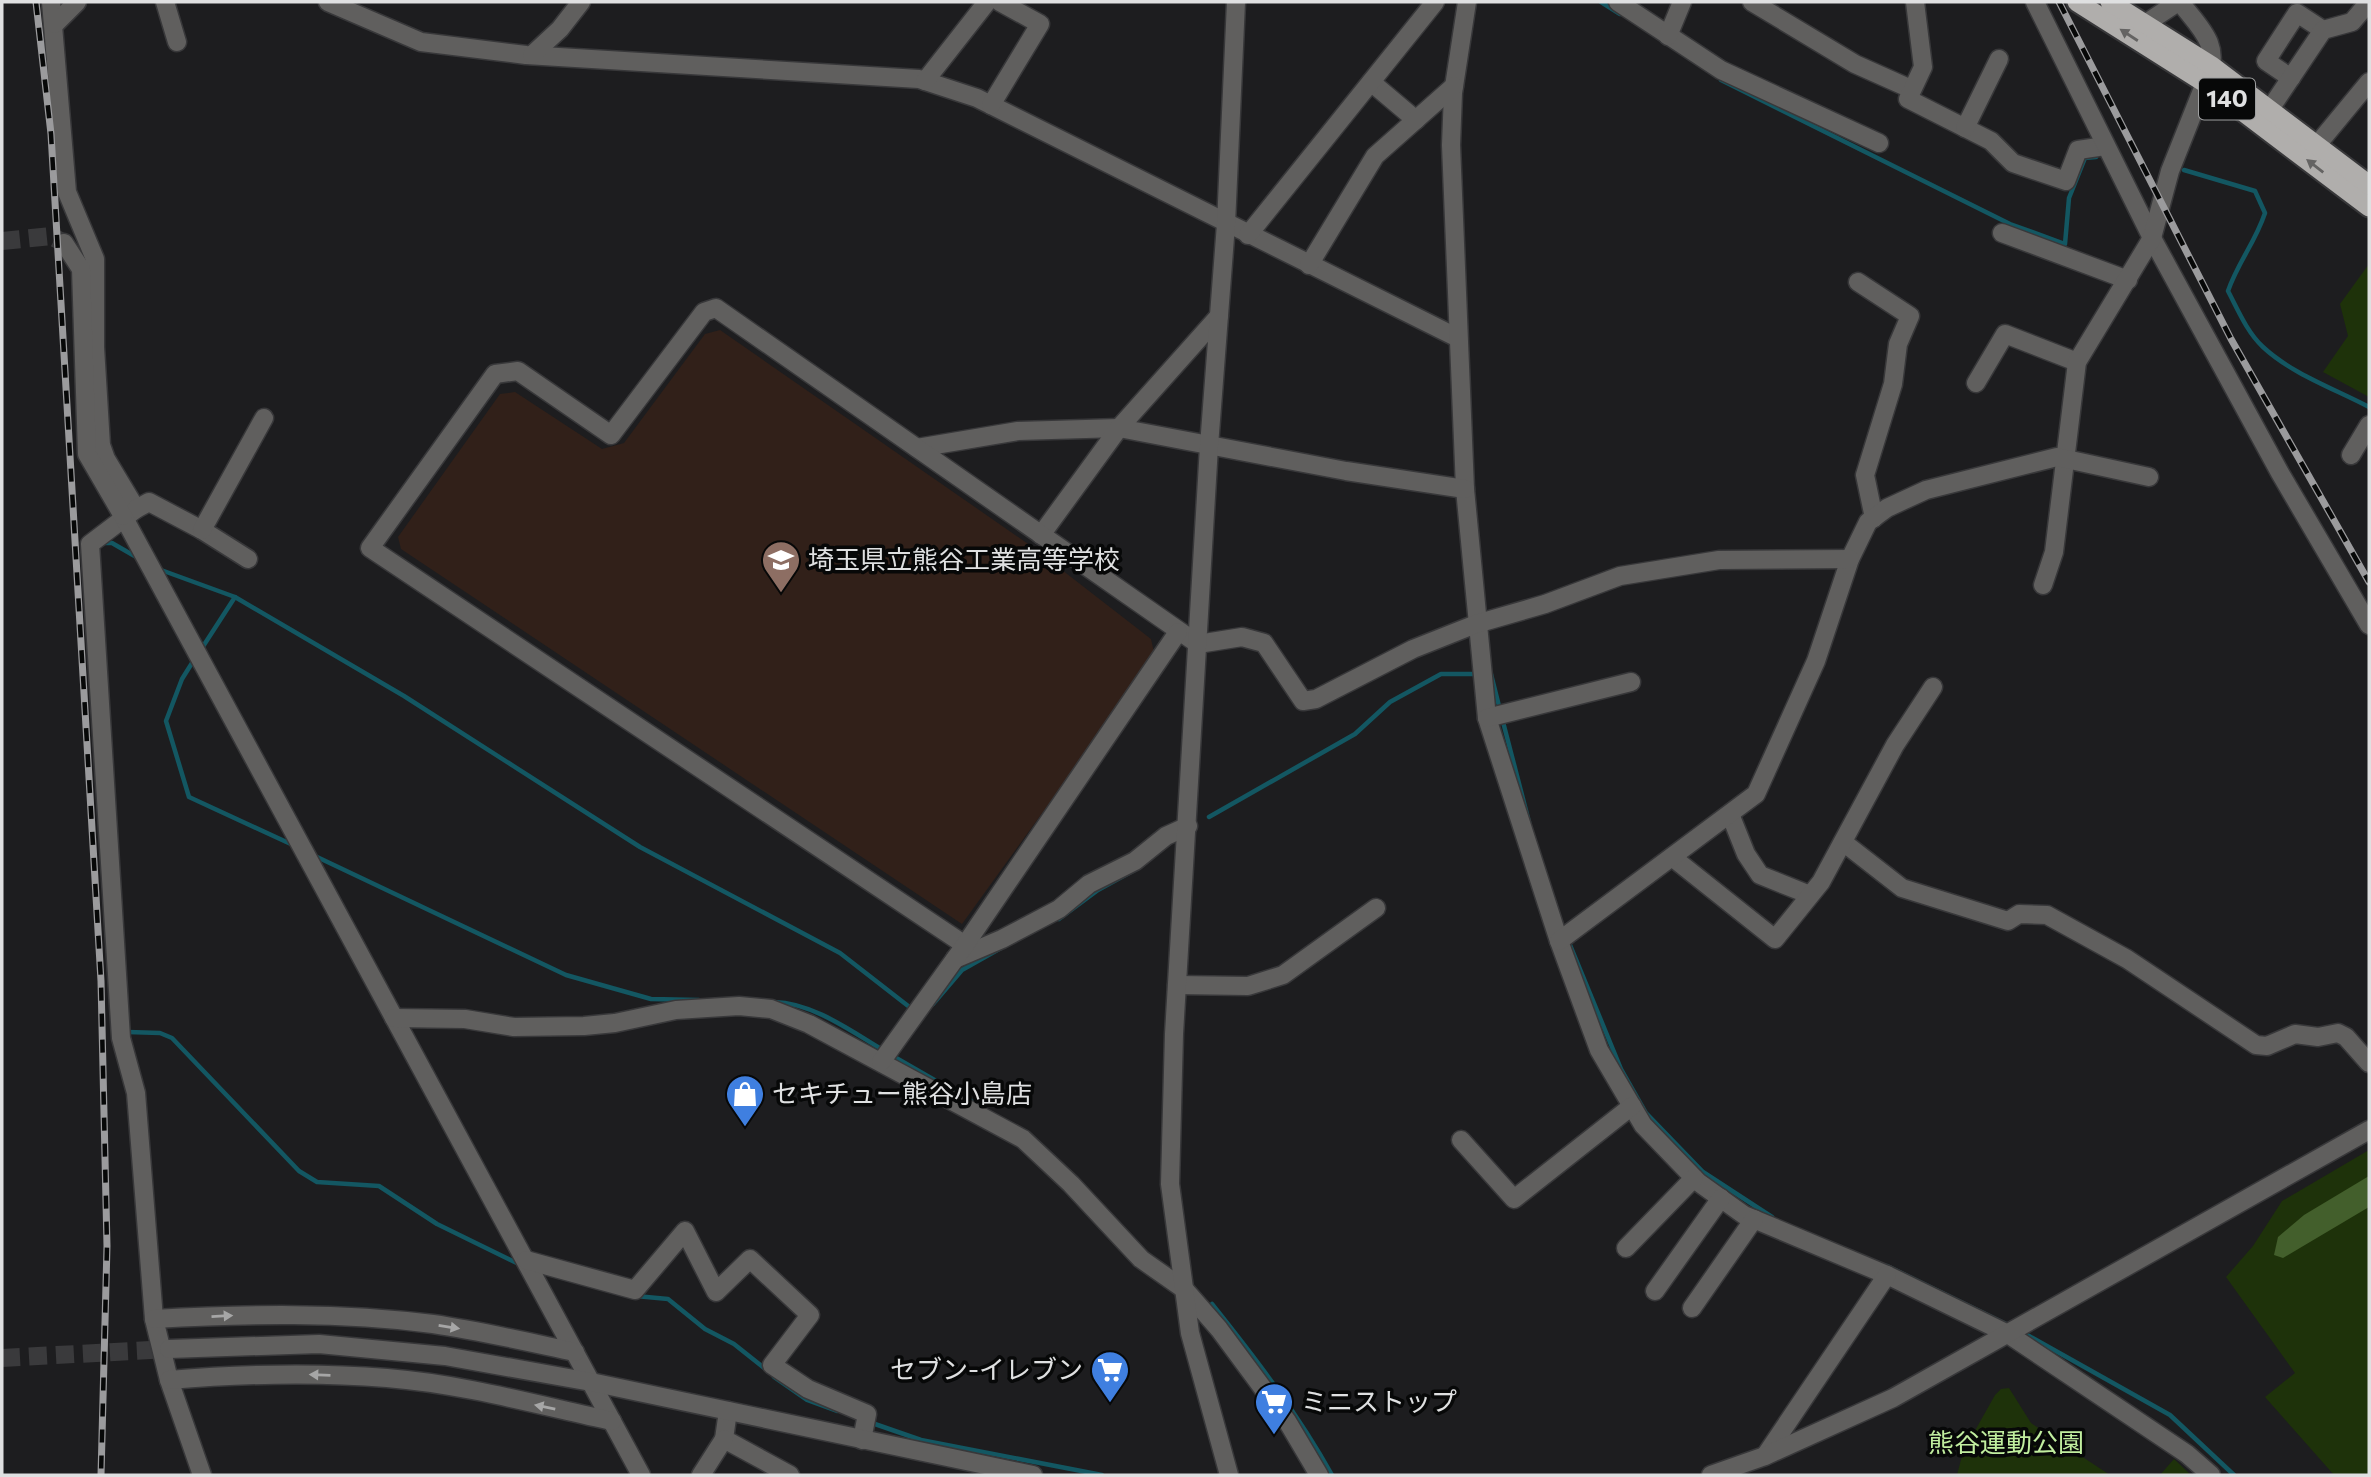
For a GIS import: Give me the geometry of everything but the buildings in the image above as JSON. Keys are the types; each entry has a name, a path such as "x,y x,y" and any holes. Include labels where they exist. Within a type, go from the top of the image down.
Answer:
{"highway":[{"name":"140","path":"2077,2 2270,109 2369,185"},
{"name":"140","path":"2110,2 2145,24 2369,207"}],"street":[{"path":"51,2 55,24 67,192 95,259 95,348 101,445 106,459 129,513 394,1018 641,1475"},
{"path":"55,24 76,2"},
{"path":"165,2 177,42"},
{"path":"328,2 421,42 532,55 925,81 991,105 1458,338"},
{"path":"532,55 561,29 581,2"},
{"path":"925,81 987,2"},
{"path":"991,105 1040,24 1000,2"},
{"path":"1229,1475 1190,1333 1170,1184 1177,985 1209,446 1226,224 1236,2"},
{"path":"1248,235 1435,2"},
{"path":"1467,2 1454,86 1451,145 1465,489 1480,663 1489,717 1560,941 1599,1050 1643,1125 1694,1178 1721,1198 1754,1219 1887,1275 2008,1334 2187,1454 2211,1475"},
{"path":"1618,2 1721,70 1879,142"},
{"path":"1668,37 1682,2"},
{"path":"1752,2 1855,64 1911,89"},
{"path":"1915,2 1923,67 1908,99 1991,141 2012,163 2066,181 2078,150 2105,146"},
{"path":"2035,2 2152,238 2280,473 2369,625"},
{"path":"2043,585 2054,552 2077,362 2152,238 2170,171 2209,75 2214,54 2210,42 2179,2 2145,24"},
{"path":"2270,109 2323,30 2352,22 2369,2"},
{"path":"2291,78 2266,61 2297,13 2323,30"},
{"path":"1965,128 1999,59"},
{"path":"1371,82 1416,120"},
{"path":"2317,145 2369,82"},
{"path":"1309,265 1375,156 1454,86"},
{"path":"2002,233 2128,280"},
{"path":"64,243 81,269 87,454 129,513"},
{"path":"1858,282 1910,316 1898,344 1893,384 1865,475 1874,518"},
{"path":"960,952 370,548 495,374 518,371 611,435 704,312 716,308 1178,632 1198,644 1242,637 1264,643 1303,701 1316,699 1413,649 1476,624 1545,604 1620,576 1719,560 1850,559"},
{"path":"1041,535 1119,428 1219,316"},
{"path":"1976,383 2005,334 2077,362"},
{"path":"202,530 264,418"},
{"path":"2351,455 2369,425"},
{"path":"917,449 1018,431 1119,428 1209,446 1465,489"},
{"path":"1560,941 1756,794 1815,661 1850,559 1868,522 1926,489 2057,457 2149,478"},
{"path":"202,1475 169,1380 154,1320 136,1093 121,1038 90,544 129,513 149,502 202,530 248,559"},
{"path":"881,1061 960,952 1178,632"},
{"path":"1489,717 1631,682"},
{"path":"1672,857 1775,939 1810,895 1843,842 1895,745 1933,687"},
{"path":"1730,814 1746,854 1760,875 1810,895"},
{"path":"960,952 1002,939 1059,909 1089,884 1135,861 1166,836 1188,826"},
{"path":"1843,842 1902,888 2008,921 2019,914 2047,915 2138,966 2256,1045 2267,1045 2295,1034 2318,1037 2338,1033 2346,1037 2369,1063"},
{"path":"1177,985 1248,986 1283,975 1376,908"},
{"path":"394,1018 465,1019 514,1027 584,1026 615,1023 676,1010 739,1006 771,1009 809,1024 1023,1139 1071,1184 1141,1259 1185,1290 1219,1329 1287,1420 1319,1475"},
{"path":"1461,1140 1514,1199 1632,1106"},
{"path":"1721,1474 1765,1457 1894,1398 2369,1130"},
{"path":"1626,1248 1694,1178"},
{"path":"1655,1291 1721,1198"},
{"path":"1692,1307 1754,1219"},
{"path":"526,1260 635,1290 685,1231 716,1292 750,1259 810,1315 772,1365 864,1428"},
{"path":"1765,1457 1887,1275"},
{"path":"154,1320 304,1314 383,1319 484,1332 575,1352"},
{"path":"169,1349 318,1344 386,1348 591,1382 728,1411 864,1428 1033,1475"},
{"path":"169,1380 264,1373 388,1378 453,1387 612,1421"},
{"path":"701,1475 724,1439 728,1411"},
{"path":"724,1439 790,1475"}],"shaded area":[{"name":"埼玉県立熊谷工業高等学校","path":"720,330 1031,546 1151,639 1155,657 962,924 401,549 398,537 500,394 515,392 602,449 624,443 705,334"}],"green space":[{"path":"2369,264 2369,397 2323,372 2348,336 2340,304"},
{"path":"2369,1150 2369,1475 2334,1475 2265,1397 2295,1373 2226,1277 2253,1246 2282,1201"},
{"path":"2369,1176 2369,1207 2283,1258 2274,1255 2278,1237 2304,1215"},
{"name":"熊谷運動公園","path":"2009,1388 2031,1423 2110,1475 1957,1475 1963,1452 1995,1395 2001,1389"},
{"name":"熊谷運動公園","path":"2174,1459 2191,1475 2160,1475"}],"waterway":[{"path":"1601,2 1620,14"},
{"path":"1721,80 2010,224 2065,244 2069,198 2085,158 2096,157"},
{"path":"2184,170 2255,191 2265,213 2228,291 2252,335 2274,357 2369,407"},
{"path":"102,543 112,543 138,558"},
{"path":"161,570 235,597 404,696 640,847 840,953 912,1009"},
{"path":"202,648 235,597"},
{"path":"192,663 182,679 166,721 189,797 293,845"},
{"path":"1209,817 1355,734 1390,702 1441,674 1477,674"},
{"path":"1491,674 1500,710"},
{"path":"1502,718 1529,822"},
{"path":"317,857 566,975 651,999 699,1000"},
{"path":"1059,919 1098,890 1140,867"},
{"path":"1568,940 1621,1069 1646,1113 1703,1172 1772,1217"},
{"path":"933,1004 962,970 1001,948"},
{"path":"774,1002 803,1007 817,1013 883,1050"},
{"path":"128,1032 160,1033 172,1038 299,1171 317,1182 379,1186 437,1224 523,1266"},
{"path":"891,1055 971,1101"},
{"path":"1887,1266 2008,1325"},
{"path":"636,1296 668,1299 705,1329 734,1344 768,1371"},
{"path":"1212,1304 1276,1387 1332,1475"},
{"path":"2022,1332 2170,1415 2234,1475"},
{"path":"774,1377 807,1400 837,1411"},
{"path":"872,1423 921,1440 1102,1475"}],"tunnel":[{"path":"2,241 51,236 64,243"},
{"path":"2,1358 169,1349"}],"railway":[{"path":"36,2 51,134 101,981 107,1246 101,1475"},
{"path":"2059,2 2231,339 2369,582"}],"place":[{"name":"埼玉県立熊谷工業高等学校","path":"781,594"},
{"name":"セキチュー熊谷小島店","path":"745,1128"},
{"name":"セブン-イレブン","path":"1110,1404"},
{"name":"ミニストップ","path":"1274,1436"}]}
